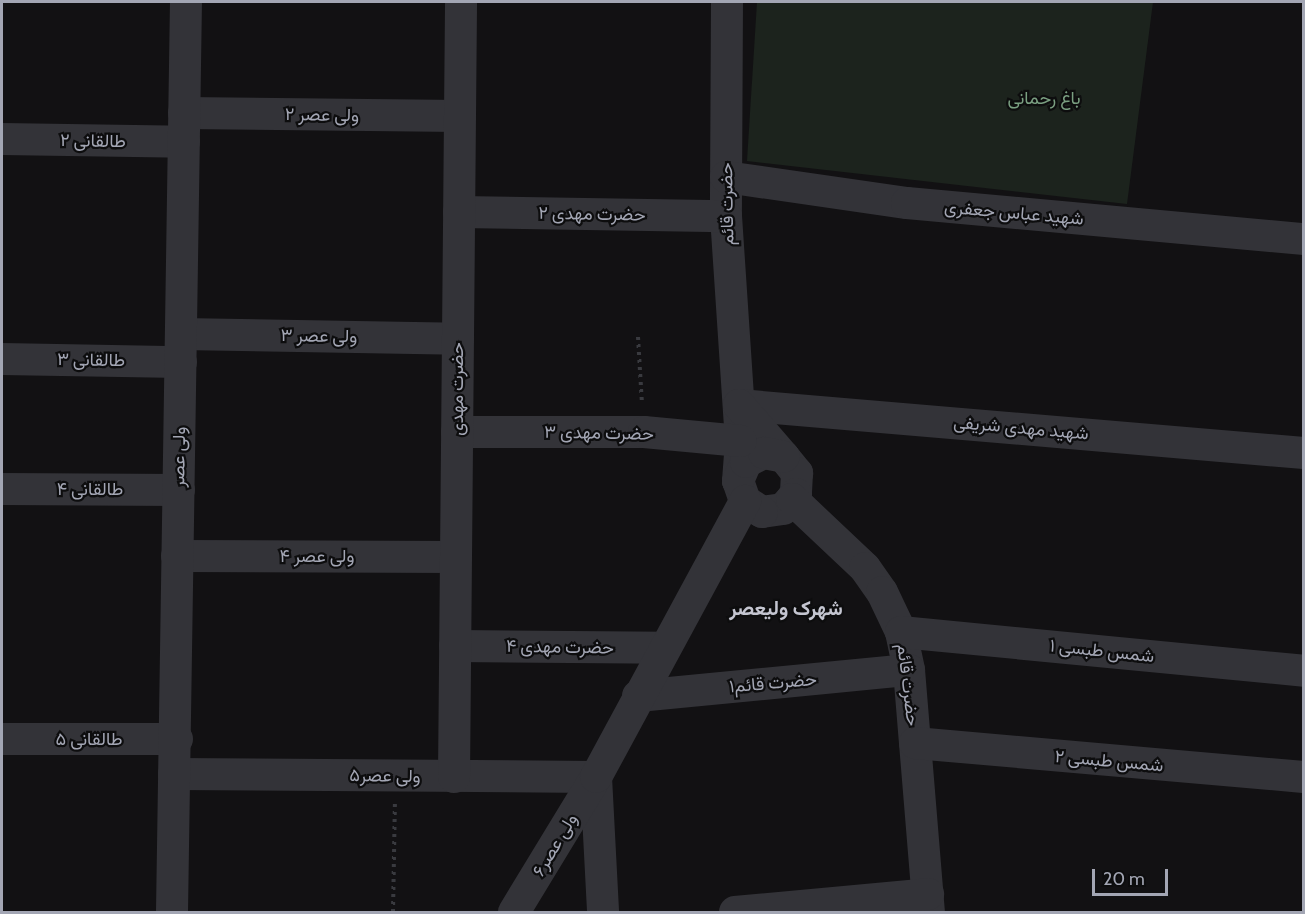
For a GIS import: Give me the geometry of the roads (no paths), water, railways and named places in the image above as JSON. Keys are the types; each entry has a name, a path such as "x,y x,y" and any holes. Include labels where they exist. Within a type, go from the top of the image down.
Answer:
{"street":[{"name":"ولی عصر","path":"172,912 174,774 177,739 177,556 186,2"},
{"name":"حضرت مهدی","path":"454,777 461,2"},
{"name":"حضرت قائم","path":"728,2 726,216 741,441 741,491"},
{"name":"ولی عصر ۲","path":"184,128 460,116"},
{"name":"طالقانی ۲","path":"2,139 184,128"},
{"name":"شهید عباس جعفری","path":"726,177 907,203 1304,239"},
{"name":"حضرت مهدی ۲","path":"459,212 726,216"},
{"name":"ولی عصر ۳","path":"181,348 458,339"},
{"name":"طالقانی ۳","path":"2,359 181,348"},
{"name":"شهید مهدی شریفی","path":"739,405 1304,453"},
{"path":"739,405 797,473 796,494 783,509 762,512 741,491"},
{"name":"حضرت مهدی ۳","path":"457,432 644,432 741,441"},
{"path":"603,912 596,777 665,648 741,491 746,462 764,453 784,457"},
{"name":"طالقانی ۴","path":"2,489 178,490"},
{"name":"حضرت قائم","path":"792,499 865,568 886,600 901,632 909,670 928,903"},
{"name":"ولی عصر ۴","path":"177,556 456,557"},
{"name":"شمس طبسی ۱","path":"901,632 1304,671"},
{"name":"حضرت مهدی ۴","path":"455,646 665,648"},
{"name":"حضرت قائم۱","path":"638,696 909,670"},
{"name":"طالقانی ۵","path":"2,739 177,739"},
{"name":"شمس طبسی ۲","path":"915,743 1304,777"},
{"name":"ولی عصر۵","path":"174,774 596,777"},
{"name":"ولی عصر۶","path":"514,912 596,777"},
{"path":"735,912 928,903"}],"district":[{"name":"شهرک ولیعصر","path":"786,608"}],"park label":[{"name":"باغ رحمانی","path":"1044,98"}]}
